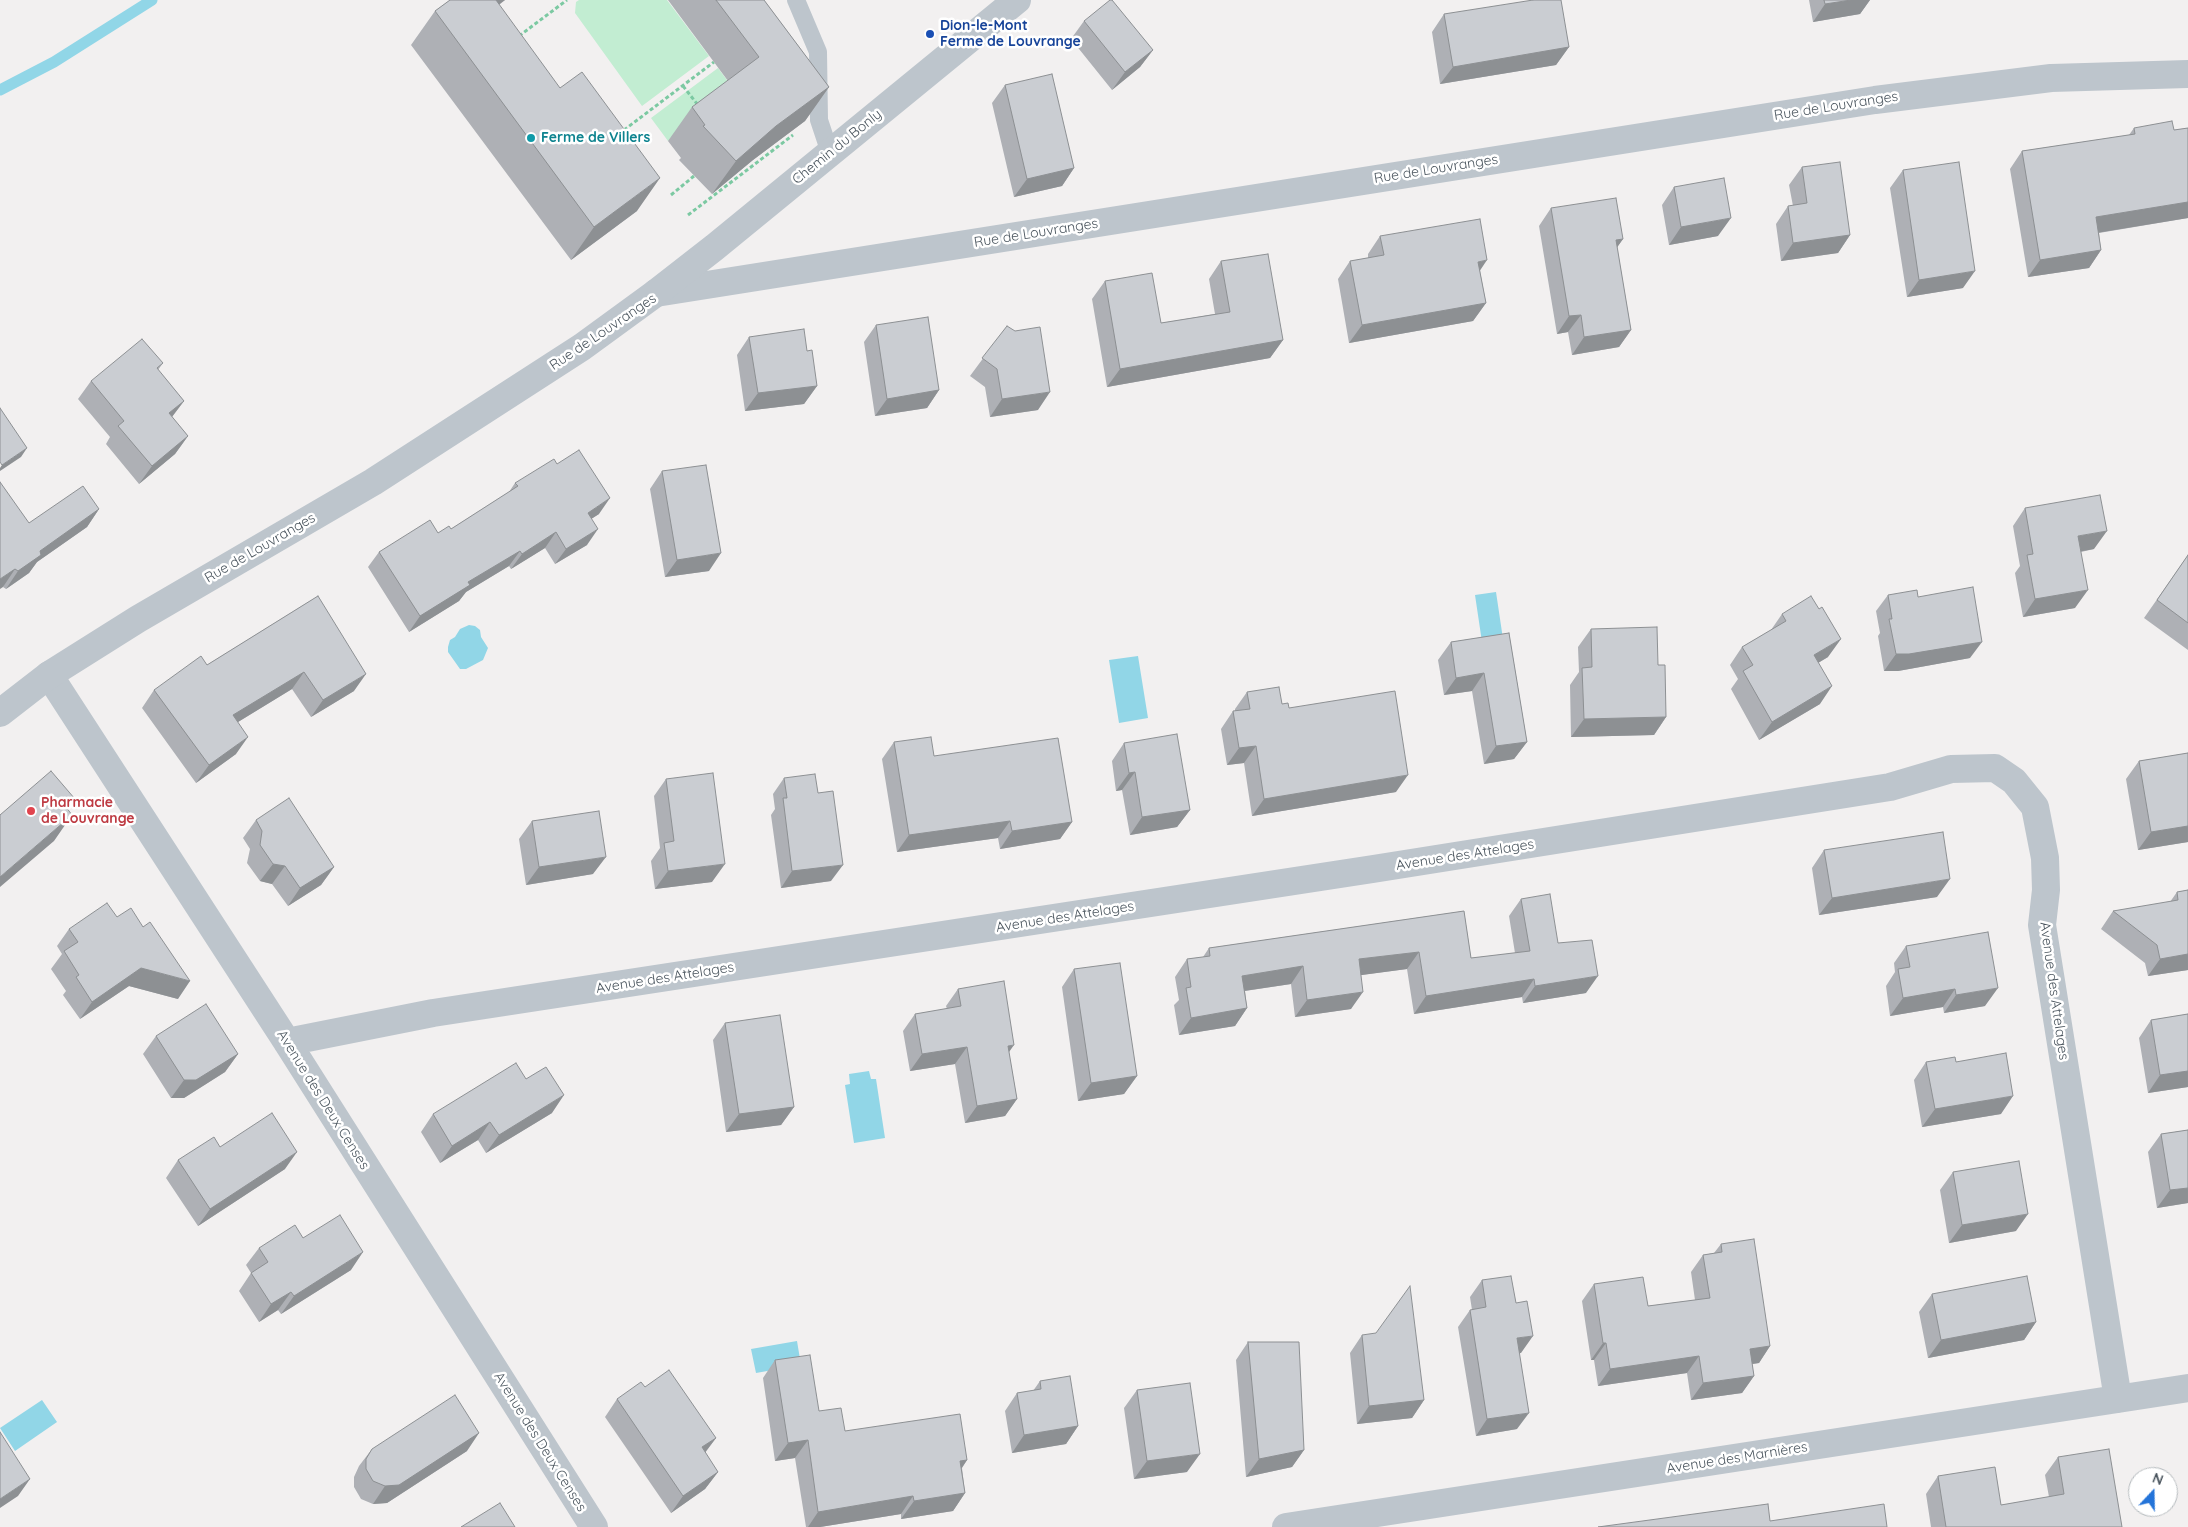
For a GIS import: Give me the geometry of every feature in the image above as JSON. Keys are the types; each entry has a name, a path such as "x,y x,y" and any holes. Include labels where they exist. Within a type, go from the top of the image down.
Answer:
{"street":[{"name":"Chemin du Bonly","path":"656,293 1017,0"},
{"name":"Rue de Louvranges","path":"0,713 50,674 155,609 373,482 582,347 656,293 1874,100 2051,78 2188,74"},
{"name":"Avenue des Deux Censes","path":"50,674 287,1042 594,1527"},
{"name":"Avenue des Attelages","path":"287,1042 433,1013 1383,868 1880,788 1951,769 1995,768 2014,781 2035,807 2046,858 2046,890 2042,925 2118,1399"},
{"name":"Avenue des Marnières","path":"1290,1527 2188,1388"}],"lane":[{"path":"796,0 818,52 819,115 830,153"}],"path":[{"path":"513,41 566,0"},
{"path":"624,130 714,62"},
{"path":"683,86 699,107"},
{"path":"688,215 819,115"},
{"path":"671,194 694,176"}],"green space":[{"path":"579,0 667,0 709,56 642,106 575,13 576,2"},
{"path":"718,68 735,91 668,141 651,118"}],"water":[{"path":"1496,592 1503,639 1482,642 1475,595"},
{"path":"469,625 475,626 480,630 481,637 488,648 483,660 466,669 460,669 448,652 448,647 450,640 455,637 460,629"},
{"path":"1138,656 1148,718 1119,723 1109,660"},
{"path":"869,1071 871,1079 876,1079 885,1138 854,1143 845,1085 850,1084 849,1074"},
{"path":"797,1341 801,1365 756,1373 751,1349"},
{"path":"42,1400 57,1422 15,1451 0,1428"}],"building":[{"path":"450,0 496,0 560,88 582,72 660,178 594,227 435,11"},
{"path":"716,0 764,0 829,87 776,126 736,161 703,126 705,125 692,107 759,57"},
{"path":"1112,0 1153,50 1125,72 1084,21"},
{"path":"1533,0 1561,0 1569,47 1453,67 1444,14"},
{"path":"1824,0 1851,0 1825,4"},
{"path":"1052,74 1074,168 1027,179 1005,85"},
{"path":"2172,121 2174,130 2188,128 2188,202 2096,217 2101,250 2040,260 2022,151 2135,134 2134,128"},
{"path":"1840,162 1850,235 1793,243 1788,206 1807,203 1802,167"},
{"path":"1959,162 1975,271 1919,280 1903,170"},
{"path":"1724,178 1731,218 1681,227 1674,187"},
{"path":"1616,198 1623,239 1616,240 1631,330 1584,337 1581,315 1569,316 1551,208"},
{"path":"1480,219 1487,260 1478,262 1486,303 1362,325 1350,261 1384,255 1380,236"},
{"path":"1268,254 1283,340 1120,369 1105,281 1152,273 1161,323 1230,312 1221,261"},
{"path":"928,317 939,390 887,399 876,325"},
{"path":"1007,326 1015,331 1040,327 1050,392 1002,399 997,369 982,358"},
{"path":"804,329 807,351 812,350 817,386 758,393 749,337"},
{"path":"142,339 163,363 157,368 184,401 169,413 188,436 152,466 118,426 124,421 91,381"},
{"path":"0,408 27,448 2,465 0,462"},
{"path":"579,450 610,498 588,513 598,529 566,549 556,532 522,554 520,551 468,582 470,585 420,616 379,552 430,520 438,533 449,526 451,529 518,486 515,483 554,459 557,464"},
{"path":"706,465 721,553 677,560 662,471"},
{"path":"0,482 29,523 83,486 99,509 40,551 41,555 18,571 15,569 0,579"},
{"path":"2100,495 2107,531 2078,536 2088,590 2035,599 2027,555 2033,554 2025,508"},
{"path":"2188,555 2188,623 2157,600"},
{"path":"1973,587 1982,642 1909,654 1896,654 1889,619 1892,619 1888,595 1917,590 1918,597"},
{"path":"318,596 366,674 323,700 304,672 233,715 248,737 209,765 154,690 201,656 207,665"},
{"path":"1811,596 1819,609 1822,607 1841,639 1814,655 1832,686 1772,722 1743,671 1753,665 1742,647 1786,621 1782,614"},
{"path":"1657,627 1658,665 1665,665 1666,717 1584,719 1582,668 1592,667 1591,629"},
{"path":"1509,633 1527,742 1496,746 1484,673 1456,678 1451,642"},
{"path":"1279,687 1282,704 1288,703 1289,708 1395,691 1408,775 1264,799 1256,746 1239,748 1233,711 1250,709 1247,692"},
{"path":"1177,734 1190,810 1142,817 1135,772 1129,773 1124,743"},
{"path":"931,737 934,756 1058,738 1072,822 1012,831 1010,821 909,835 894,742"},
{"path":"2188,753 2188,826 2151,832 2139,761"},
{"path":"51,771 75,799 66,807 72,815 0,877 0,815"},
{"path":"713,773 725,864 668,871 664,843 674,841 666,779"},
{"path":"815,774 818,793 833,791 843,865 792,871 783,798 787,798 784,778"},
{"path":"289,798 334,867 300,888 285,866 273,864 260,845 262,831 256,820"},
{"path":"599,811 606,857 539,867 532,821"},
{"path":"1943,832 1950,879 1832,898 1824,850"},
{"path":"2188,890 2188,954 2160,959 2157,945 2113,911 2178,900 2177,892"},
{"path":"1550,894 1558,943 1592,940 1598,976 1535,986 1534,979 1426,996 1419,952 1359,959 1363,992 1307,1000 1303,966 1242,976 1247,1008 1191,1018 1186,988 1191,987 1187,959 1210,956 1209,948 1464,911 1471,958 1530,951 1521,899"},
{"path":"107,903 117,917 131,908 143,927 150,922 190,981 141,968 92,1002 76,977 79,975 64,951 78,942 69,929"},
{"path":"1988,932 1998,988 1956,995 1955,989 1903,998 1898,969 1910,967 1906,946"},
{"path":"1120,963 1137,1076 1091,1083 1074,969"},
{"path":"1004,981 1014,1045 1008,1046 1017,1099 977,1106 967,1047 922,1054 915,1014 961,1006 958,989"},
{"path":"206,1004 238,1054 196,1080 184,1080 156,1036"},
{"path":"2188,1014 2188,1071 2160,1075 2151,1020"},
{"path":"780,1015 794,1107 739,1114 725,1023"},
{"path":"2006,1053 2013,1096 1935,1109 1926,1062 1955,1057 1956,1062"},
{"path":"516,1063 526,1079 546,1067 564,1095 499,1135 490,1122 452,1146 433,1114"},
{"path":"272,1113 297,1152 210,1209 178,1160 214,1137 220,1147"},
{"path":"2188,1130 2188,1188 2170,1190 2161,1134"},
{"path":"2019,1161 2028,1214 1962,1225 1953,1172"},
{"path":"340,1215 363,1252 294,1296 291,1292 271,1304 251,1273 268,1262 259,1248 295,1225 303,1238"},
{"path":"1754,1239 1770,1346 1750,1349 1754,1376 1703,1383 1699,1356 1610,1369 1606,1343 1603,1343 1594,1284 1643,1277 1648,1306 1710,1298 1703,1255 1722,1252 1721,1244"},
{"path":"1511,1276 1516,1303 1527,1301 1533,1336 1517,1338 1529,1413 1487,1419 1470,1310 1486,1307 1482,1280"},
{"path":"2027,1276 2036,1322 1941,1340 1932,1294"},
{"path":"1410,1286 1424,1400 1369,1406 1362,1335 1376,1333"},
{"path":"1248,1342 1299,1342 1304,1450 1259,1459"},
{"path":"810,1355 819,1411 841,1408 845,1431 960,1414 967,1460 960,1461 965,1493 914,1501 913,1496 818,1512 808,1440 788,1443 775,1360"},
{"path":"669,1370 716,1438 702,1447 718,1472 683,1496 617,1399 641,1382 645,1387"},
{"path":"1070,1376 1078,1426 1024,1435 1017,1393 1041,1389 1040,1381"},
{"path":"1190,1383 1200,1454 1147,1461 1137,1390"},
{"path":"455,1395 479,1433 399,1485 385,1486 373,1481 366,1469 366,1459 372,1449"},
{"path":"0,1432 30,1479 0,1499"},
{"path":"2109,1449 2122,1527 1946,1527 1938,1476 1995,1467 2001,1505 2064,1494 2058,1457"},
{"path":"500,1503 515,1527 461,1527"},
{"path":"1768,1504 1770,1521 1884,1504 1887,1527 1598,1527"}],"waterway":[{"path":"0,90 54,62 152,0"}],"place":[{"name":"Dion-le-Mont Ferme de Louvrange","path":"930,34"},
{"name":"Ferme de Villers","path":"531,138"},
{"name":"Pharmacie de Louvrange","path":"31,811"}]}
